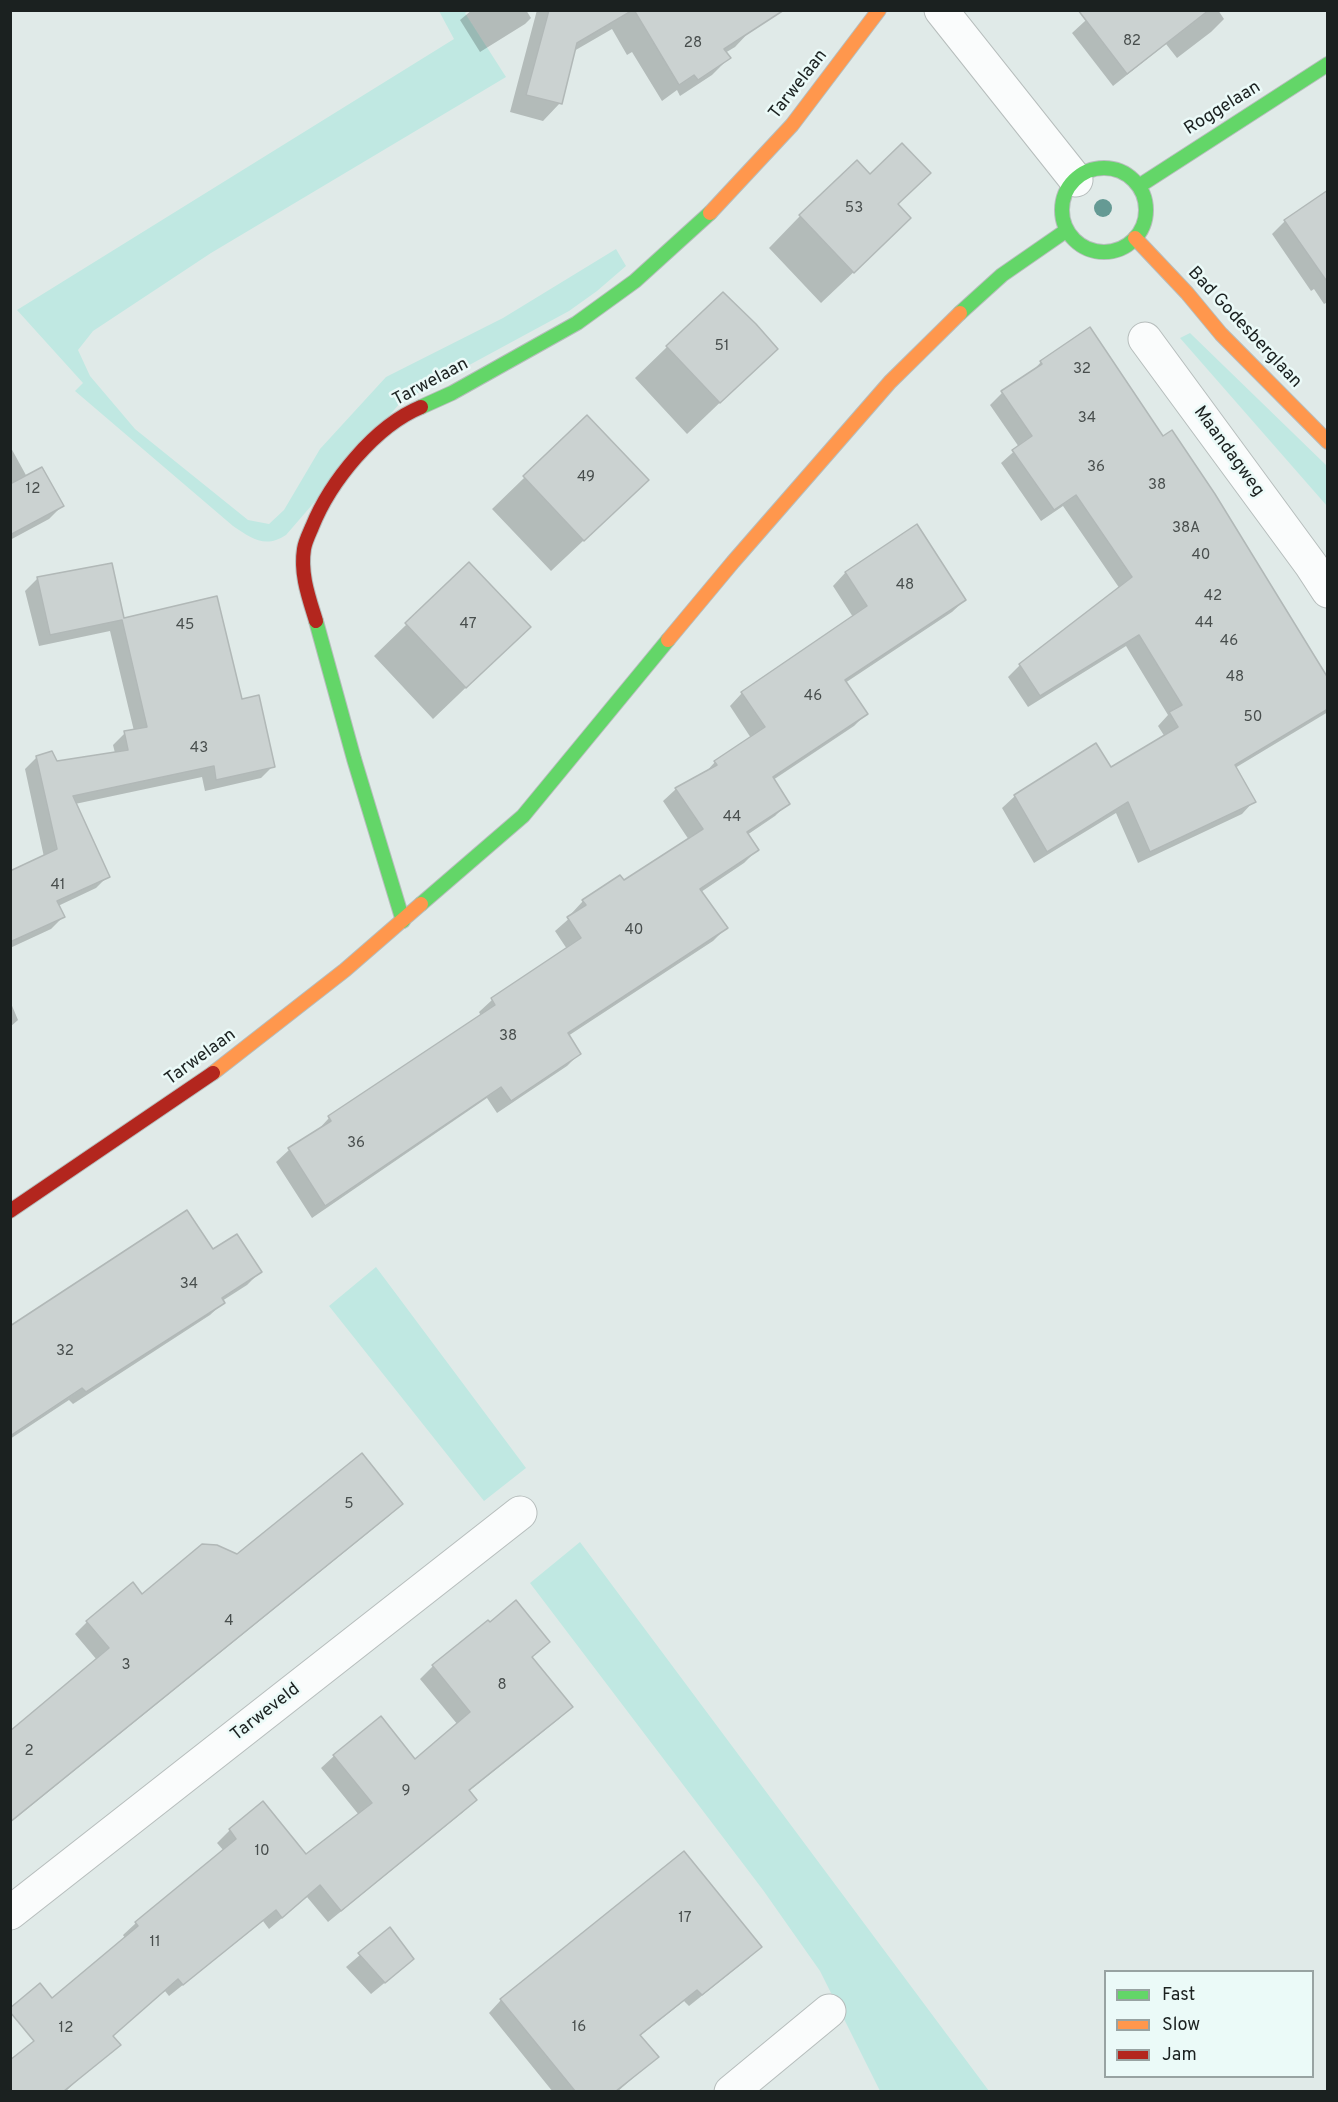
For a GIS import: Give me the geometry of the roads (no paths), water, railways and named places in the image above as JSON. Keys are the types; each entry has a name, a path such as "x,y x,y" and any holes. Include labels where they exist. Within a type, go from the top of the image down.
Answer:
{"street":[{"name":"Tarwelaan","path":"403,921 354,759 306,587 303,565 304,547 319,510 349,466 383,431 408,412 452,393 577,323 643,274 700,223 792,125 879,10"},
{"path":"941,10 1076,180"},
{"name":"Roggelaan","path":"1139,186 1328,64"},
{"path":"1102,168 1116,170 1129,176 1139,186 1146,206 1145,218 1135,238 1112,251 1086,248 1075,241 1067,230 1062,216 1062,202 1067,188 1076,180 1088,172 1102,168"},
{"name":"Tarwelaan","path":"10,1211 164,1108 238,1055 345,970 523,816 733,562 890,382 1002,275 1067,230"},
{"name":"Bad Godesberglaan","path":"1135,238 1221,334 1328,442"},
{"name":"Maandagweg","path":"1145,339 1322,569"},
{"name":"Tarweveld","path":"10,1913 520,1513"},
{"path":"731,2091 829,2011"}]}
